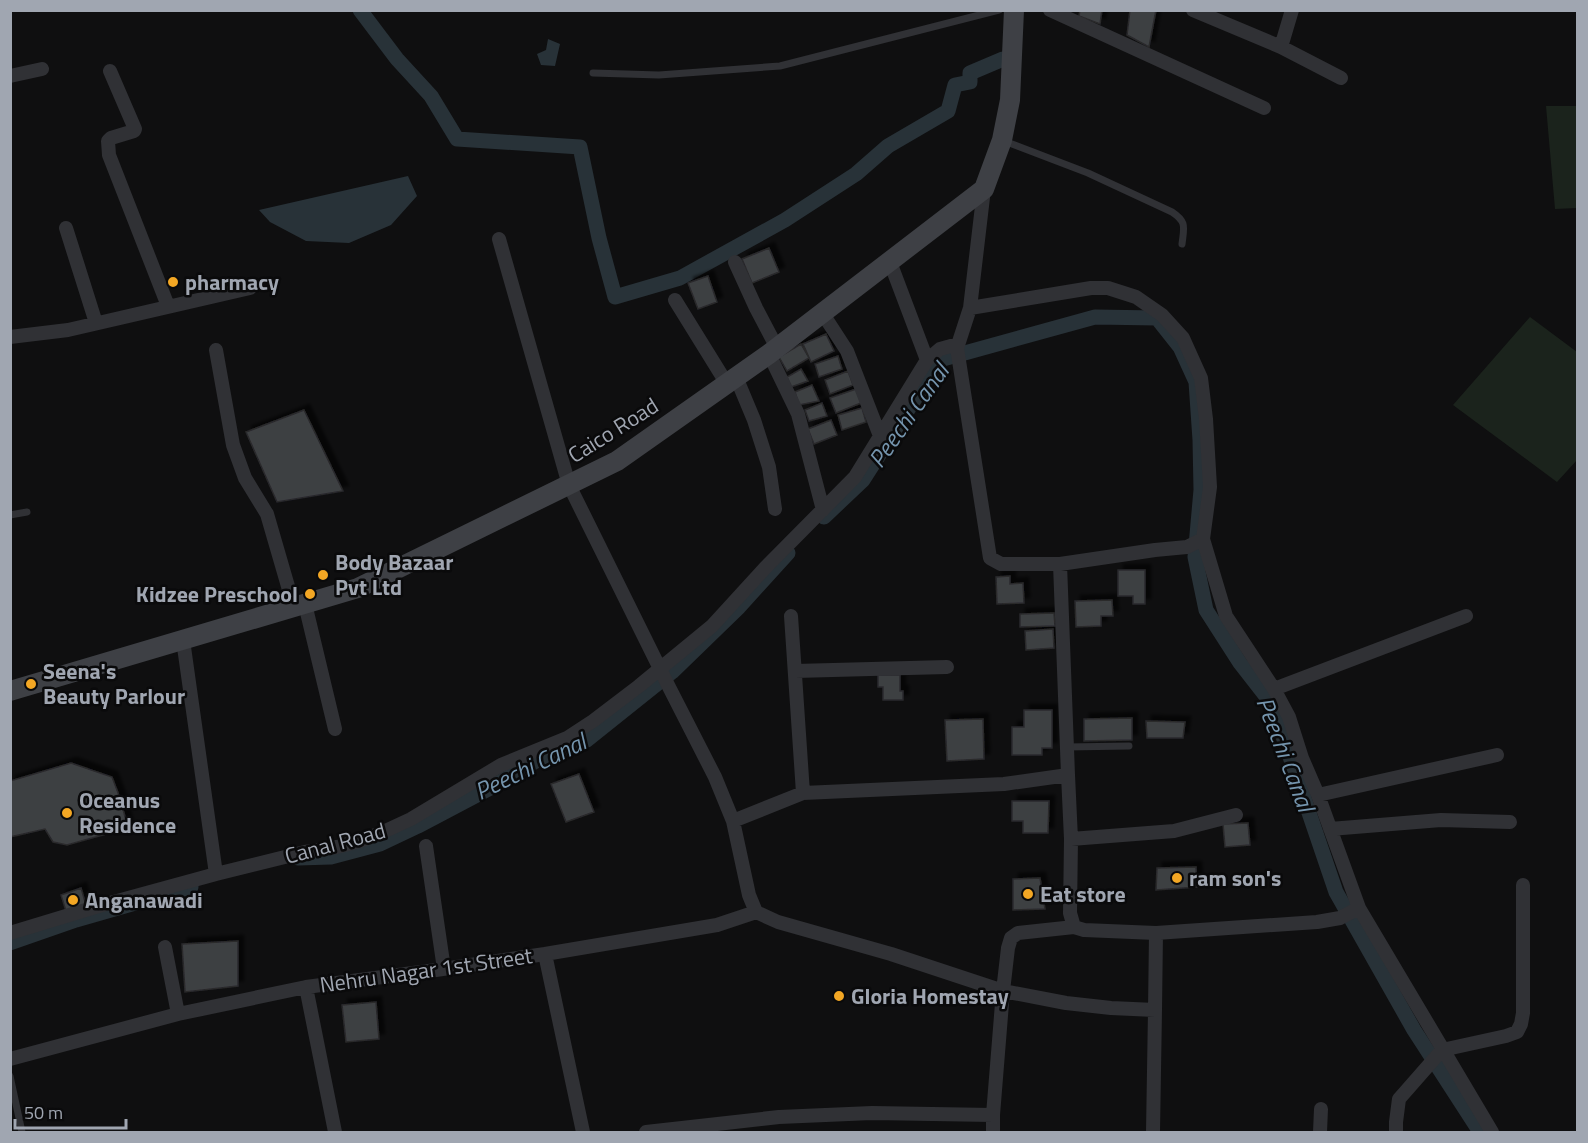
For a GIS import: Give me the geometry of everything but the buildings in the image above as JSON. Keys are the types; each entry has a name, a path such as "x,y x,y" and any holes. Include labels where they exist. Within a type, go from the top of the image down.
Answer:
{"street":[{"path":"1014,10 1010,100 1002,140 984,189 970,308 958,346 990,558 1001,564 1060,564 1155,550 1187,548 1203,539"},
{"path":"1050,10 1264,108"},
{"path":"1194,10 1281,47 1341,78"},
{"path":"1281,47 1292,10"},
{"path":"10,76 42,69"},
{"path":"110,71 135,129 111,138 108,141 109,155 168,306"},
{"name":"Caico Road","path":"10,691 358,588 617,461 823,314 984,189"},
{"path":"66,228 96,323"},
{"path":"499,239 569,485 716,777 733,821 749,895 756,912"},
{"path":"735,262 798,414 823,510"},
{"path":"890,262 927,360 940,350 958,346"},
{"path":"10,337 68,330 250,288"},
{"path":"970,308 1091,288 1108,288 1136,297 1162,315 1183,338 1201,378 1210,487 1203,539 1226,616 1274,689 1289,717 1302,758 1330,829 1356,910 1492,1132"},
{"path":"675,300 732,380 754,420 769,467 775,509"},
{"path":"823,314 847,351 880,436"},
{"path":"216,350 233,444 245,477 267,514 300,606 335,729"},
{"name":"Canal Road","path":"10,933 216,874 360,841 411,819 501,765 567,738 662,671 712,626 765,568 855,477 927,360"},
{"path":"1060,564 1071,839 1070,913 1074,927"},
{"path":"791,616 803,793"},
{"path":"1274,689 1466,616"},
{"path":"183,640 216,874"},
{"path":"795,671 947,667"},
{"path":"1318,795 1497,755"},
{"path":"733,821 803,793 1004,784 1068,776"},
{"path":"1071,839 1174,831 1236,815"},
{"path":"1330,829 1441,820 1510,822"},
{"path":"426,846 444,969"},
{"path":"1396,1132 1400,1098 1442,1050 1517,1032 1524,1013 1522,885"},
{"path":"993,1132 1008,948 1011,938 1018,933 1074,927 1084,930 1156,933 1317,922 1340,918 1356,910"},
{"path":"545,954 717,925 756,912 778,922 891,954 1004,991 1066,1004 1155,1010"},
{"path":"1153,1132 1156,933"},
{"path":"165,947 178,1014"},
{"name":"Nehru Nagar 1st Street","path":"10,1059 178,1014 306,987 545,954 583,1132"},
{"name":"Nehru Nagar 1st Street","path":"306,987 336,1132"},
{"path":"1320,1109 1320,1132"},
{"path":"646,1132 779,1117 872,1113 993,1115"}],"lane":[{"path":"593,73 659,75 780,66 999,10"},
{"path":"1002,140 1088,173 1172,212 1181,218 1184,228 1182,244"},
{"path":"10,515 27,512"},
{"path":"1067,747 1130,746"},
{"path":"10,1076 22,1132"}],"shaded area":[{"path":"548,39 560,44 555,66 541,65 537,54 546,50"},
{"path":"1546,106 1577,106 1577,208 1555,209"},
{"path":"408,176 417,196 391,225 349,243 306,241 270,222 259,210"},
{"path":"1530,317 1577,352 1577,460 1557,482 1453,405"}],"waterway":[{"path":"360,10 397,59 431,96 457,139 580,147 599,238 615,297 680,278 785,220 856,174 888,146 948,111 955,85 970,82 970,73 1003,59"},
{"name":"Peechi Canal","path":"824,517 863,480 934,369 943,359 1095,317 1157,318 1180,347 1196,382 1201,490 1195,557 1206,610 1240,663 1272,704 1336,892 1414,1030 1480,1132"},
{"name":"Peechi Canal","path":"298,858 331,857 380,844 490,788 541,758 587,740 672,672 739,607 788,553"},
{"name":"Peechi Canal","path":"10,943 76,920 191,887"}],"place":[{"name":"pharmacy","path":"173,282"},
{"name":"Body Bazaar Pvt Ltd","path":"323,575"},
{"name":"Kidzee Preschool","path":"310,594"},
{"name":"Seena's Beauty Parlour","path":"31,684"},
{"name":"Oceanus Residence","path":"67,813"},
{"name":"ram son's","path":"1177,878"},
{"name":"Eat store","path":"1028,894"},
{"name":"Anganawadi","path":"73,900"},
{"name":"Gloria Homestay","path":"839,996"}]}
